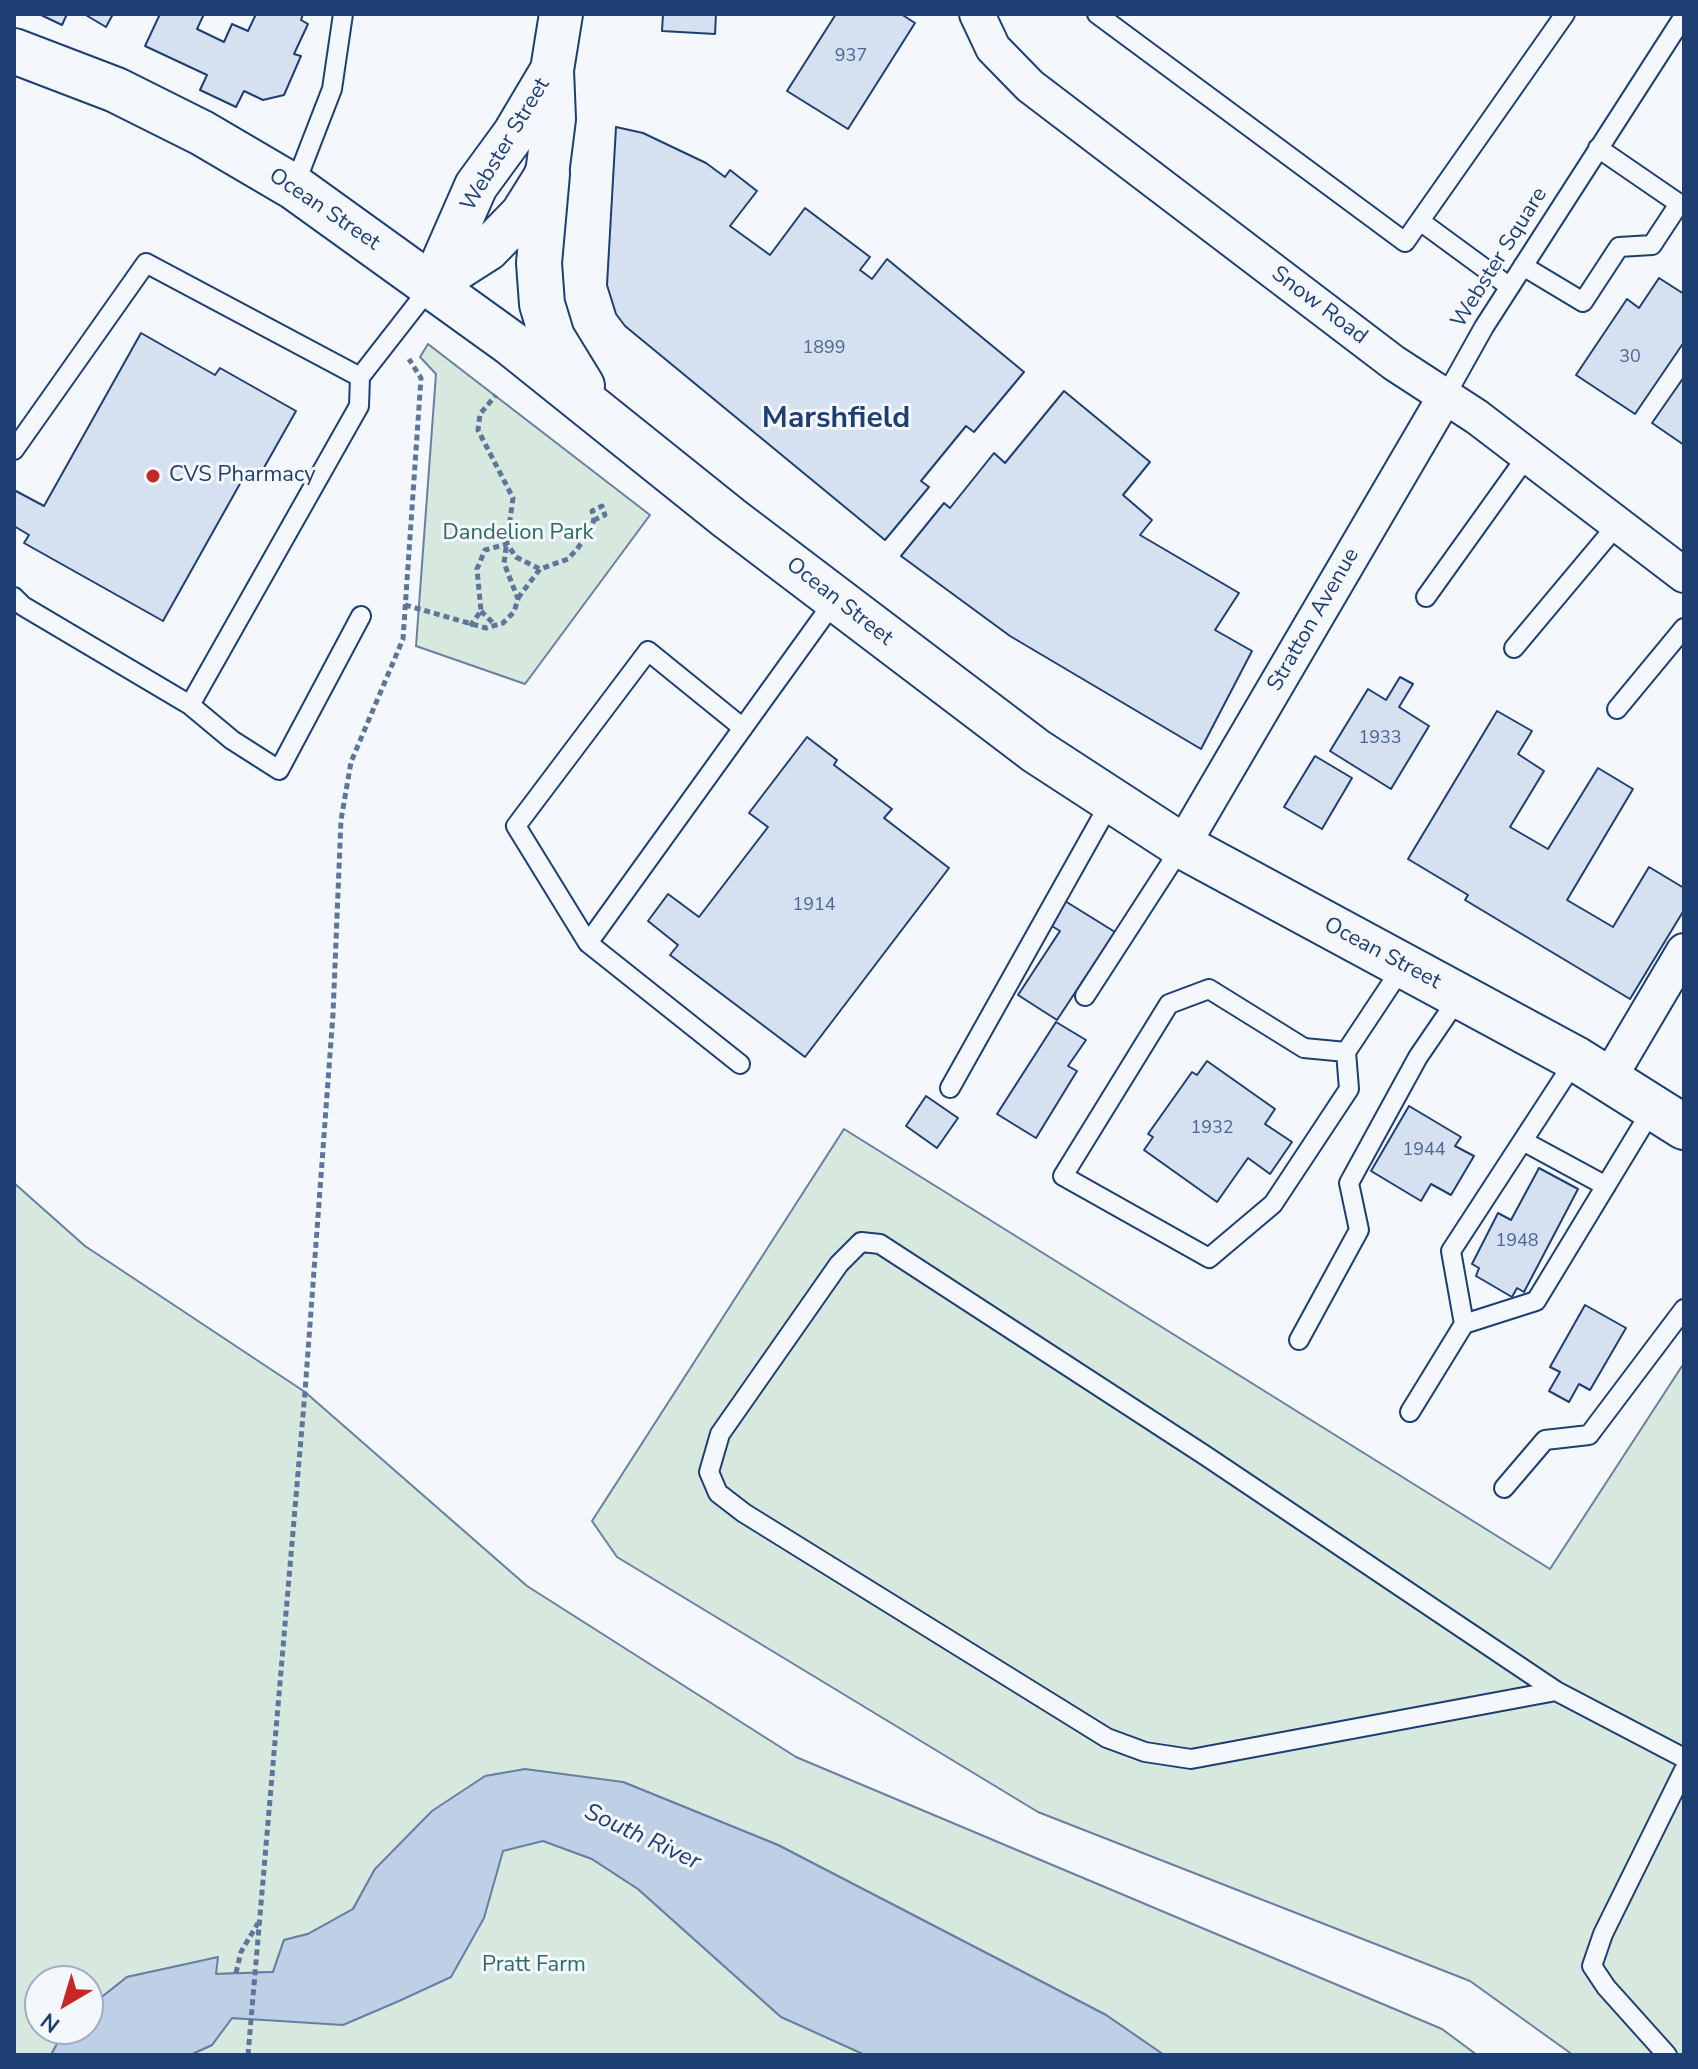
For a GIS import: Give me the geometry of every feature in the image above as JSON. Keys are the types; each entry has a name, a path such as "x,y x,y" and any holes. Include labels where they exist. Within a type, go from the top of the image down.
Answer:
{"main road":[{"name":"Ocean Street","path":"16,61 116,90 202,133 294,187 433,284 596,408 729,518 1036,751 1182,846 1592,1069 1669,1118"},
{"path":"547,174 539,263 542,304 552,337 596,408"}],"street":[{"name":"Webster Street","path":"433,284 488,249 522,214 547,174 554,119 552,70 561,14"},
{"name":"Snow Road","path":"977,14 993,48 1030,86 1394,363 1446,395 1684,575"},
{"name":"Webster Street","path":"433,284 476,186 514,134 552,70"},
{"name":"Stratton Avenue","path":"1182,846 1446,395"},
{"path":"1592,1069 1684,951"}],"lane":[{"path":"294,187 332,89 343,14"},
{"path":"1097,14 1405,242 1565,14"},
{"name":"Webster Square","path":"1446,395 1523,266 1683,16"},
{"path":"1523,266 1583,302 1619,247 1652,245 1682,205 1598,148"},
{"path":"1420,221 1510,287"},
{"path":"14,450 146,263 360,377"},
{"path":"190,705 359,406 360,377 433,284"},
{"path":"1426,597 1527,456"},
{"path":"1514,648 1617,525"},
{"path":"14,597 23,606 190,705 232,740 279,770 361,616"},
{"path":"588,943 835,600"},
{"path":"1617,709 1684,628"},
{"path":"740,1064 588,943 516,826 648,651 743,728"},
{"path":"950,1088 1111,801"},
{"path":"1085,996 1182,846"},
{"path":"1346,1052 1304,1048 1209,989 1169,1004 1063,1176 1209,1258 1273,1204 1282,1191 1349,1089 1346,1052 1403,965"},
{"path":"1299,1340 1359,1230 1349,1183 1418,1057 1460,996"},
{"path":"1464,1324 1451,1251 1523,1141 1592,1069"},
{"path":"1410,1412 1464,1324 1536,1301 1606,1186 1669,1118"},
{"path":"1523,1141 1606,1186"},
{"path":"1556,1691 1191,1759 1145,1752 1107,1738 931,1625 744,1513 718,1493 709,1472 720,1434 839,1264 861,1242 880,1244 1206,1456 1556,1691 1684,1758"},
{"path":"1504,1488 1545,1440 1589,1435 1684,1309"},
{"path":"1667,2055 1606,1987 1592,1966 1603,1934 1684,1770"}],"path":[{"path":"248,2055 308,1360 333,1014 341,820 351,762 403,639 408,605 421,378 412,363 387,339"},
{"path":"496,395 480,414 478,430 513,498 504,563 518,599"},
{"path":"408,605 470,626 496,626 514,612 518,599 540,569 568,559 589,533 594,520"},
{"path":"470,626 481,611 478,560 485,550 507,544"},
{"path":"507,544 516,557 540,569"},
{"path":"481,611 496,626"},
{"path":"236,1973 241,1952 259,1922"}],"green space":[{"name":"Dandelion Park","path":"428,344 650,515 525,684 416,646 436,374 420,357"},
{"path":"844,1129 1550,1569 1684,1363 1684,2055 1573,2055 1470,1981 1038,1812 617,1557 592,1521"},
{"path":"14,1183 85,1246 305,1392 527,1586 796,1757 1442,2029 1477,2055 1164,2055 1106,2015 778,1845 623,1782 375,1869 353,1909 308,1934 284,1940 273,1972 215,1974 217,1958 127,1977 104,1995 104,1965 24,1965 24,2045 56,2045 51,2055 14,2055"},
{"name":"Pratt Farm","path":"513,1829 592,1859 638,1889 781,2017 883,2055 190,2055 212,2045 232,2018 296,2021"}],"water":[{"name":"South River","path":"525,1769 623,1782 778,1845 1106,2015 1164,2055 865,2055 781,2017 638,1889 592,1859 543,1841 503,1851 484,1918 451,1977 399,2001 343,2025 232,2018 212,2045 190,2055 51,2055 56,2045 104,2045 104,1995 127,1977 218,1957 216,1974 273,1972 284,1940 308,1934 353,1909 375,1869 432,1811 485,1776"}],"building":[{"path":"39,14 67,14 62,25"},
{"path":"84,14 113,14 106,27"},
{"path":"160,14 204,14 197,29 224,42 232,24 248,31 256,14 303,14 301,20 308,24 294,54 301,56 284,95 263,100 244,91 236,107 200,90 207,75 145,46"},
{"path":"663,14 716,14 715,34 662,31"},
{"path":"836,14 901,14 915,23 848,129 787,91"},
{"path":"616,127 643,133 706,163 725,177 730,170 757,191 730,226 770,255 805,208 870,257 860,270 872,279 887,259 1024,372 974,432 966,426 921,481 929,487 885,540 625,326 616,314 607,285"},
{"path":"1659,278 1684,294 1684,342 1635,414 1576,375 1627,299 1639,308"},
{"name":"CVS Pharmacy","path":"141,333 215,375 220,368 296,411 257,480 246,473 163,621 24,543 29,535 14,526 14,490 44,506"},
{"path":"1684,377 1684,445 1652,423"},
{"path":"1064,391 1150,462 1123,495 1152,520 1140,535 1239,593 1215,630 1252,651 1201,749 1010,636 901,556 944,503 950,508 994,453 1005,463"},
{"path":"1400,677 1413,684 1399,707 1429,726 1391,789 1330,751 1368,689 1386,700"},
{"path":"1497,711 1532,731 1518,754 1544,771 1510,827 1548,849 1598,768 1633,789 1567,900 1613,927 1649,867 1684,888 1684,910 1630,999 1465,900 1468,895 1408,859"},
{"path":"807,737 837,760 834,765 892,809 884,818 949,868 805,1057 670,955 678,945 648,921 668,894 699,917 768,827 749,813"},
{"path":"1315,756 1352,778 1322,829 1284,807"},
{"path":"1065,901 1115,932 1057,1020 1018,995 1060,931 1050,925"},
{"path":"1056,1022 1086,1040 1068,1066 1077,1071 1036,1138 997,1114"},
{"path":"1207,1061 1275,1109 1265,1124 1292,1142 1270,1174 1248,1158 1217,1202 1144,1150 1153,1137 1148,1134 1192,1072 1197,1075"},
{"path":"926,1096 958,1118 937,1148 906,1126"},
{"path":"1409,1106 1461,1137 1455,1146 1474,1156 1451,1195 1431,1184 1421,1201 1371,1171"},
{"path":"1539,1168 1578,1189 1524,1292 1517,1288 1512,1297 1476,1276 1479,1268 1472,1264 1498,1213 1511,1220"},
{"path":"1585,1305 1626,1328 1590,1390 1579,1384 1569,1402 1549,1391 1560,1372 1550,1367"}],"place":[{"name":"CVS Pharmacy","path":"153,476"}],"district":[{"name":"Marshfield","path":"836,420"}]}
